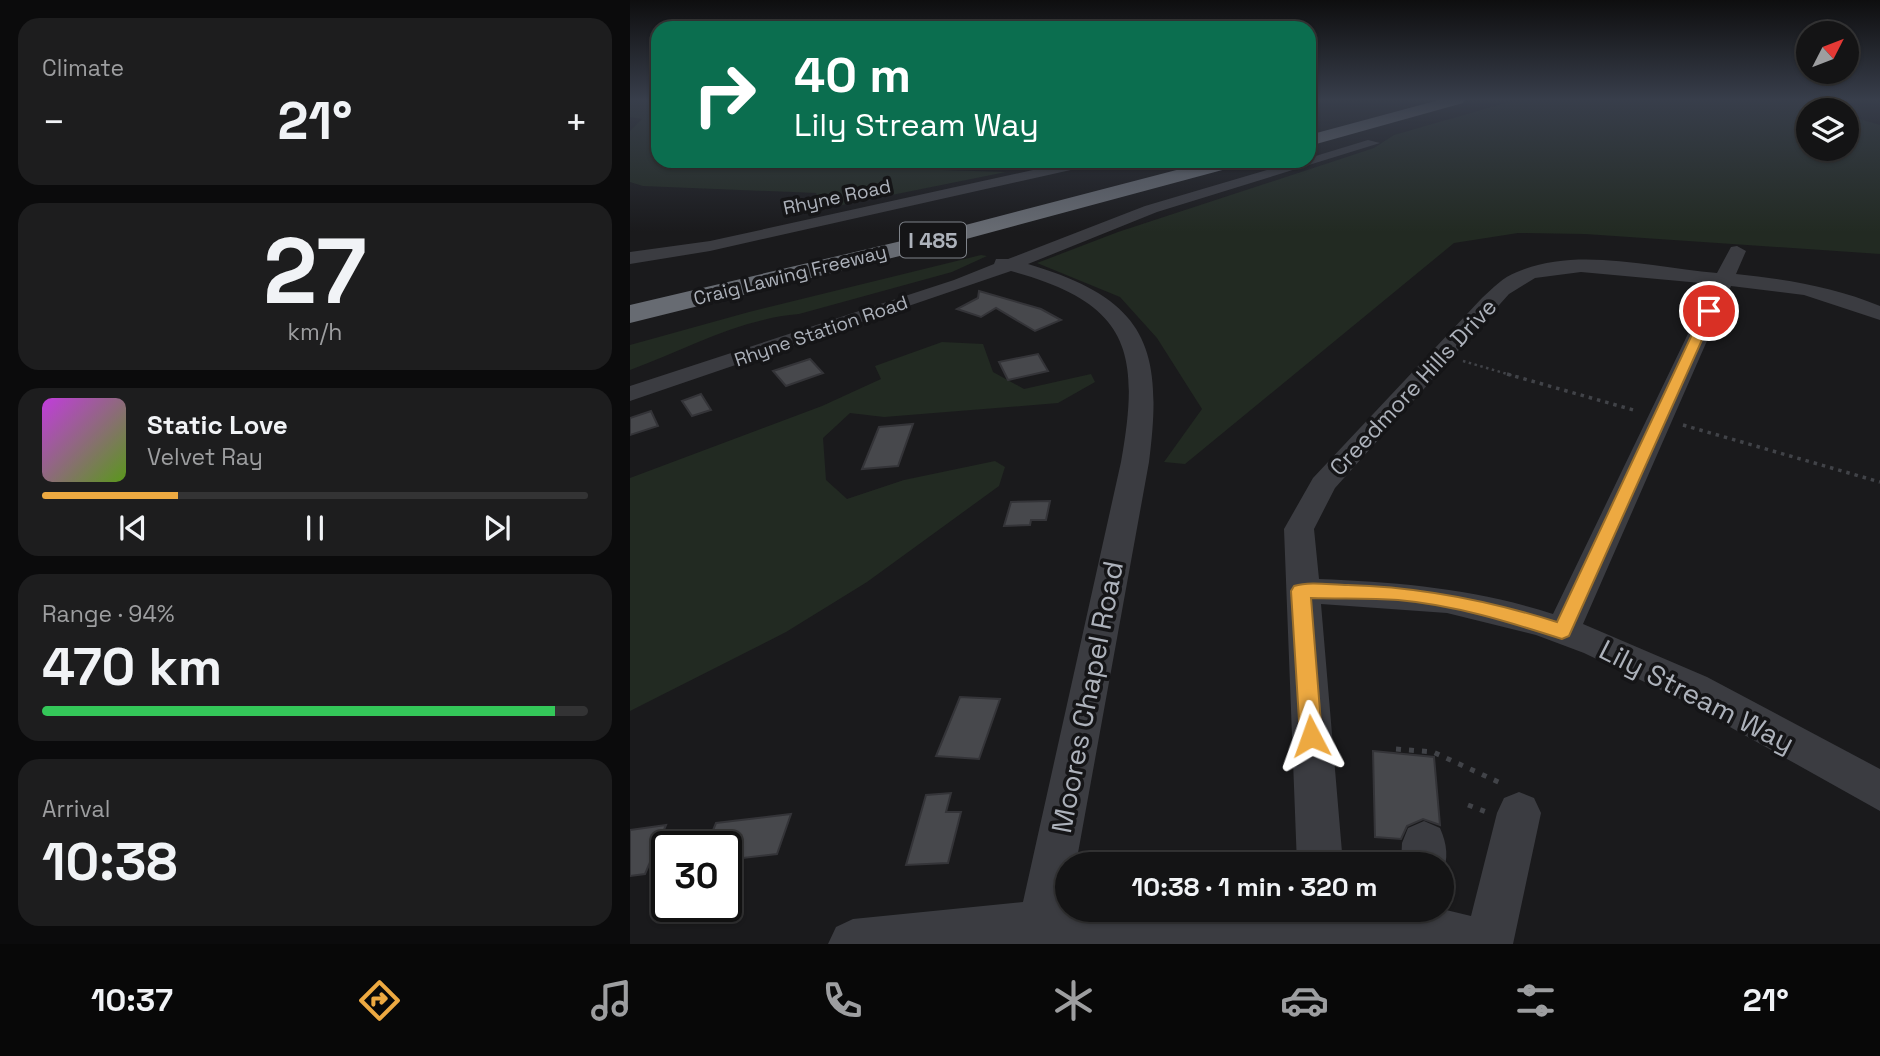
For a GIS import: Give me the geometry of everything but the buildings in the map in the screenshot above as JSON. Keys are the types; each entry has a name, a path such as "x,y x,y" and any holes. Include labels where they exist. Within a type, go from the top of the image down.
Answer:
{"highway":[{"name":"Craig Lawing Freeway","path":"630,293 1147,168"},
{"name":"Craig Lawing Freeway","path":"630,315 1207,168"}],"street":[{"name":"Rhyne Station Road","path":"1316,160 1369,144"},
{"name":"Rhyne Road","path":"630,258 710,246 1061,168"},
{"name":"Rhyne Station Road","path":"630,394 831,329 1151,209 1289,168"},
{"path":"1562,631 1737,251"},
{"name":"Moores Chapel Road","path":"1003,263 1058,280 1085,294 1107,310 1129,334 1138,353 1144,391 1128,491 1040,934"},
{"name":"Creedmore Hills Drive","path":"1319,852 1299,529 1323,484 1489,302 1515,279 1529,273 1577,267 1799,288 1851,302 1880,314"},
{"name":"Lily Stream Way","path":"1301,591 1398,593 1445,600 1495,610 1562,631 1694,689 1880,791"},
{"path":"1429,922 1486,944 1515,800"},
{"path":"853,944 1219,922"}],"path":[{"path":"1461,360 1637,411"},
{"path":"1681,425 1880,482"},
{"path":"1396,749 1433,752 1515,800"}],"shaded area":[{"path":"630,144 651,144 651,168 878,168 1006,172 822,209 816,193 643,186 630,182"},
{"path":"1380,144 1796,144 1796,161 1859,161 1859,144 1880,144 1880,254 1585,234 1518,233 1454,243 1185,464 1164,462 1202,409 1157,338 1120,297 1037,263 1118,232"},
{"path":"981,255 987,256 952,272 799,314 734,328 630,370 630,345 749,312"},
{"path":"942,342 983,344 993,372 1024,389 1091,374 1095,382 1058,403 884,417 850,413 823,438 826,480 847,499 904,480 995,461 1005,467 999,486 867,582 786,632 630,711 630,478 822,406 881,379 875,366"}],"route":[{"path":"1311,736 1301,591 1398,593 1445,600 1495,610 1562,631 1709,311"}]}
